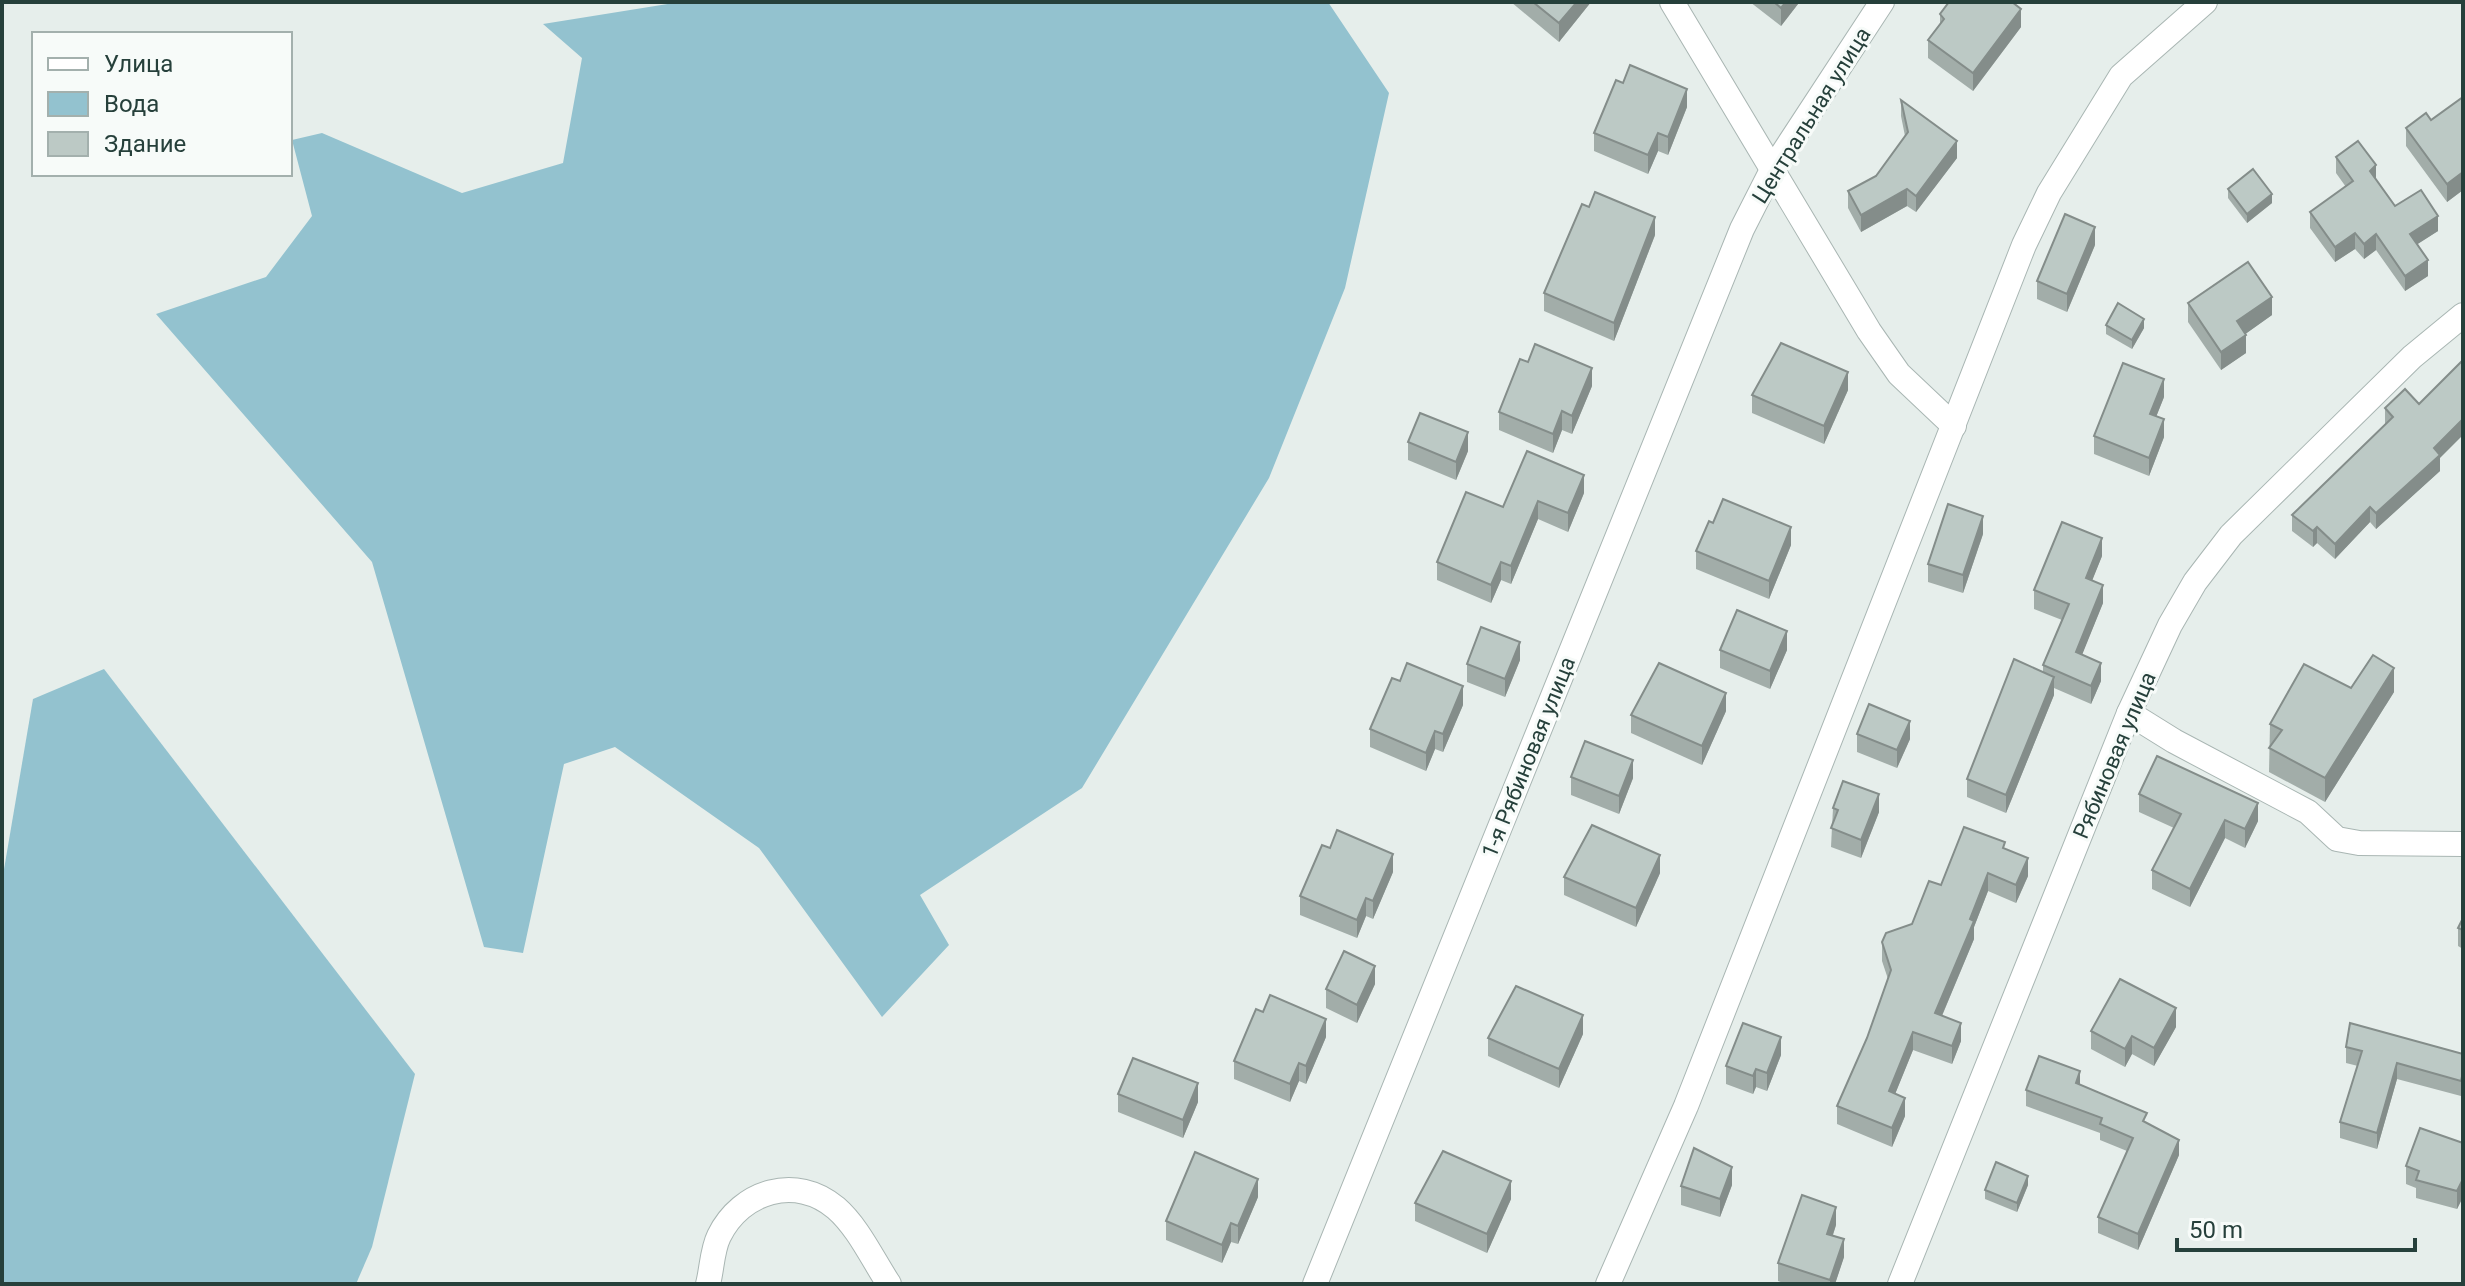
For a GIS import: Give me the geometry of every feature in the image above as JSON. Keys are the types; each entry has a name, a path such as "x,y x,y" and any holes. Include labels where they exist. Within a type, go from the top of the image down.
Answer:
{"street":[{"path":"1672,2 1869,331 1899,374 1954,426"},
{"name":"Центральная улица","path":"1742,229 1772,170 1882,2"},
{"path":"1608,1284 1686,1106 2024,245 2049,193 2121,76 2205,2"},
{"name":"1-я Рябиновая улица","path":"1315,1284 1742,229"},
{"name":"Рябиновая улица","path":"1900,1284 2129,713 2170,625 2195,582 2231,535 2412,357 2463,315"},
{"path":"2129,713 2174,741 2308,812 2337,839 2359,843 2463,844"},
{"path":"708,1284 717,1239 730,1219 757,1194 776,1190 813,1196 836,1208 889,1284"}],"water":[{"path":"680,2 1328,2 1389,93 1345,288 1269,478 1082,788 920,895 949,945 882,1017 759,848 615,747 564,764 523,953 484,947 372,562 156,314 266,277 312,216 292,140 322,133 462,193 563,163 582,58 543,24"},
{"path":"104,669 415,1074 372,1247 356,1284 2,1284 2,881 33,699"}],"building":[{"path":"1533,2 1577,2 1559,23"},
{"path":"1949,2 2012,2 2021,9 1973,73 1928,40 1944,19 1940,14"},
{"path":"1630,65 1687,89 1668,137 1658,133 1648,155 1594,133 1616,80 1623,83"},
{"path":"2463,97 2463,172 2447,184 2406,128 2426,113 2431,120"},
{"path":"1901,100 1957,141 1916,196 1907,189 1861,215 1848,191 1876,176 1908,132"},
{"path":"2358,141 2376,165 2370,171 2395,206 2421,190 2438,216 2410,234 2428,260 2405,276 2376,234 2364,244 2355,233 2335,247 2310,212 2353,181 2336,157"},
{"path":"2253,169 2272,194 2247,214 2228,189"},
{"path":"1595,192 1655,217 1614,323 1544,293 1582,204 1589,207"},
{"path":"2065,214 2095,227 2067,294 2037,281"},
{"path":"2248,262 2272,297 2237,321 2246,335 2221,352 2188,303"},
{"path":"2118,303 2144,319 2132,340 2106,325"},
{"path":"1781,343 1848,372 1824,426 1752,395"},
{"path":"1535,344 1592,368 1572,416 1562,411 1553,434 1499,412 1520,359 1528,362"},
{"path":"2462,361 2463,419 2434,448 2440,455 2376,513 2370,507 2335,544 2317,527 2313,531 2292,515 2393,417 2385,408 2405,389 2419,404"},
{"path":"2123,363 2164,379 2150,414 2164,419 2149,458 2094,436"},
{"path":"1420,413 1468,432 1456,462 1408,442"},
{"path":"1527,451 1584,475 1568,513 1538,501 1511,566 1501,562 1491,585 1437,562 1466,492 1503,507"},
{"path":"1723,499 1791,527 1769,581 1696,551"},
{"path":"1948,504 1983,516 1963,575 1928,564"},
{"path":"2062,522 2102,538 2086,578 2103,585 2076,652 2101,663 2091,686 2043,665 2069,604 2034,590"},
{"path":"1737,610 1787,631 1770,671 1720,650"},
{"path":"1481,627 1520,642 1505,679 1467,664"},
{"path":"2373,655 2394,668 2325,778 2269,748 2282,730 2270,724 2304,664 2351,688"},
{"path":"2014,659 2054,677 2006,795 1967,779"},
{"path":"1407,663 1463,686 1443,734 1435,731 1426,753 1370,729 1392,678 1400,681"},
{"path":"1659,663 1726,693 1702,746 1631,715"},
{"path":"1869,704 1910,721 1897,750 1857,734"},
{"path":"1585,741 1633,760 1619,796 1571,777"},
{"path":"2157,756 2258,803 2245,829 2225,820 2190,889 2152,870 2181,814 2139,794"},
{"path":"1843,781 1879,794 1861,840 1831,828 1838,810 1833,808"},
{"path":"1592,825 1660,855 1636,908 1564,877"},
{"path":"1964,827 2005,842 2003,848 2028,858 2016,885 1988,873 1970,919 1974,921 1935,1013 1961,1023 1952,1046 1913,1032 1889,1091 1905,1098 1892,1128 1837,1106 1867,1038 1891,970 1882,942 1886,933 1912,924 1929,881 1941,885"},
{"path":"1337,830 1393,854 1373,901 1366,898 1357,920 1300,896 1322,845 1330,848"},
{"path":"1344,951 1375,966 1357,1005 1326,989"},
{"path":"2120,979 2176,1008 2154,1048 2132,1036 2125,1049 2091,1031"},
{"path":"1516,986 1583,1015 1559,1069 1488,1038"},
{"path":"1270,995 1326,1019 1306,1066 1299,1063 1290,1084 1234,1061 1256,1009 1263,1012"},
{"path":"1743,1023 1781,1037 1767,1073 1756,1069 1753,1076 1726,1066"},
{"path":"2350,1023 2463,1054 2461,1081 2397,1063 2377,1133 2340,1122 2362,1051 2346,1047"},
{"path":"2039,1056 2080,1071 2076,1083 2147,1113 2143,1121 2179,1140 2138,1234 2098,1217 2133,1138 2100,1124 2102,1118 2026,1090"},
{"path":"1133,1058 1198,1083 1183,1120 1118,1094"},
{"path":"2420,1128 2463,1143 2463,1179 2457,1191 2416,1180 2419,1171 2406,1166"},
{"path":"1694,1148 1732,1167 1720,1199 1681,1186"},
{"path":"1443,1151 1511,1181 1487,1234 1415,1203"},
{"path":"1195,1152 1258,1179 1238,1226 1231,1223 1222,1245 1166,1221"},
{"path":"1996,1162 2028,1176 2017,1203 1985,1190"},
{"path":"1802,1195 1836,1207 1827,1234 1844,1239 1830,1280 1778,1263"}]}
